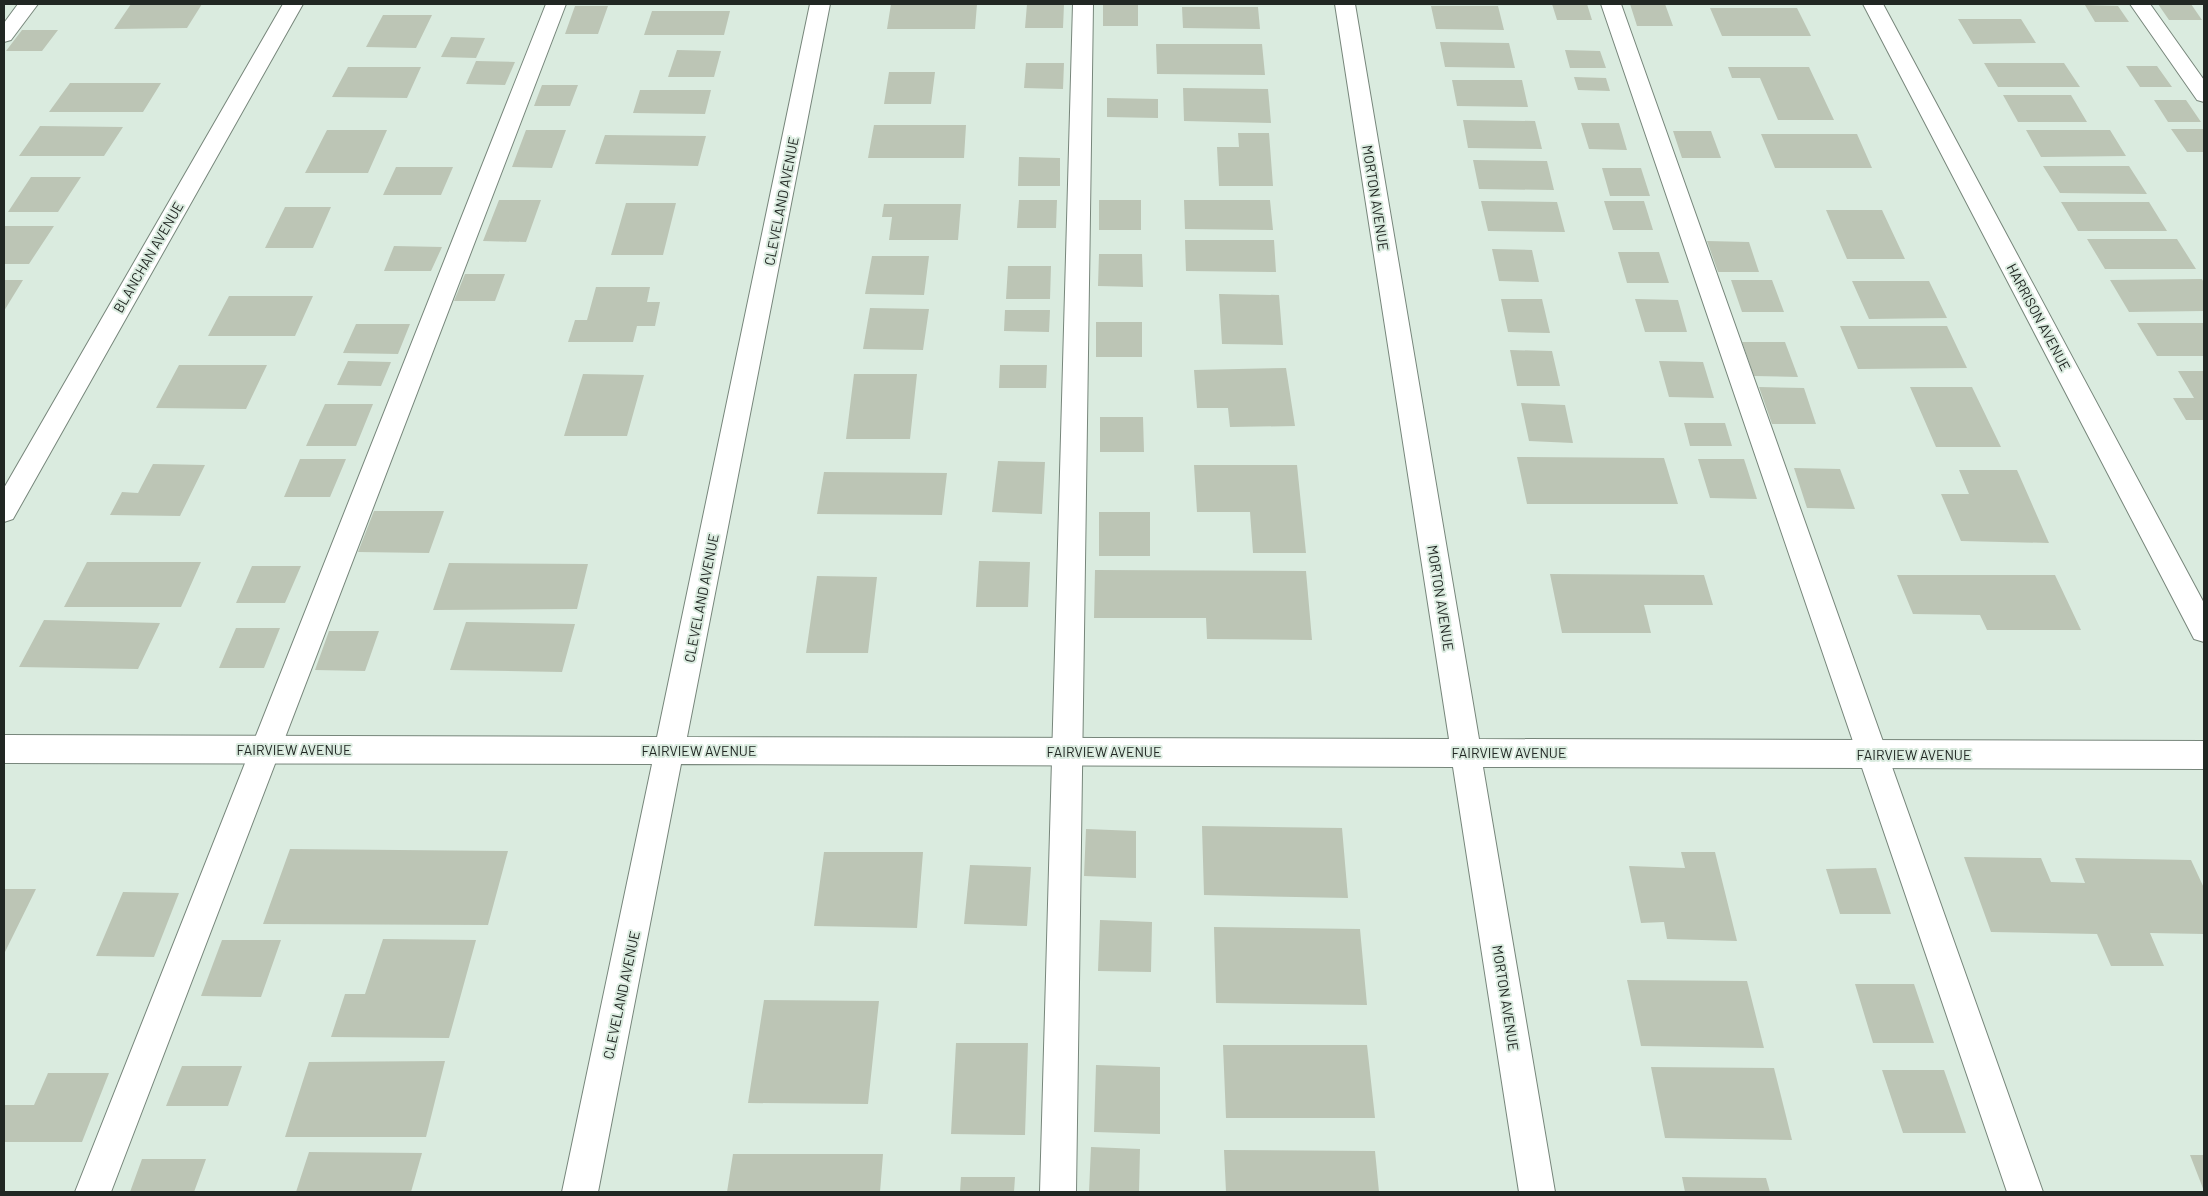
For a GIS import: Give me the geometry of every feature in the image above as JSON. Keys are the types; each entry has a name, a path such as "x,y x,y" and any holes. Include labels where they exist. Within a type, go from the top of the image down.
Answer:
{"street":[{"path":"4,36 28,4"},
{"name":"BLANCHAN AVENUE","path":"4,511 293,4"},
{"path":"93,1192 264,749 556,4"},
{"name":"CLEVELAND AVENUE","path":"580,1192 820,4"},
{"path":"1058,1192 1082,4"},
{"name":"MORTON AVENUE","path":"1345,4 1537,1192"},
{"path":"1611,4 2025,1192"},
{"name":"HARRISON AVENUE","path":"1873,4 2204,630"},
{"path":"2140,4 2204,95"},
{"name":"FAIRVIEW AVENUE","path":"4,749 2204,755"}],"building":[{"path":"131,4 202,4 187,28 114,29"},
{"path":"891,4 977,4 975,29 887,29"},
{"path":"1027,4 1064,4 1063,28 1025,28"},
{"path":"1103,4 1138,4 1138,26 1103,26"},
{"path":"1552,4 1587,4 1592,20 1557,20"},
{"path":"1630,4 1665,4 1673,26 1637,26"},
{"path":"2158,4 2191,4 2202,20 2169,20"},
{"path":"2085,5 2118,6 2129,22 2095,22"},
{"path":"575,6 608,6 598,34 565,34"},
{"path":"1431,6 1498,6 1504,30 1436,29"},
{"path":"1182,7 1258,7 1260,29 1183,28"},
{"path":"1710,8 1797,8 1811,36 1722,36"},
{"path":"652,11 730,11 724,35 644,35"},
{"path":"383,15 432,15 416,48 366,47"},
{"path":"1958,19 2021,19 2036,43 1973,44"},
{"path":"22,30 58,30 42,51 6,51"},
{"path":"451,37 485,38 476,58 441,57"},
{"path":"1440,42 1509,43 1515,68 1445,67"},
{"path":"1156,44 1262,44 1265,75 1157,74"},
{"path":"677,50 721,51 714,77 668,77"},
{"path":"1565,50 1600,51 1606,68 1570,68"},
{"path":"476,61 515,62 505,85 466,84"},
{"path":"1026,63 1064,63 1063,89 1024,88"},
{"path":"1984,63 2064,63 2080,87 1998,87"},
{"path":"2126,66 2157,66 2172,87 2140,87"},
{"path":"348,67 421,67 407,98 332,97"},
{"path":"1728,67 1809,67 1834,120 1778,120 1760,78 1732,78"},
{"path":"889,72 935,72 931,104 884,104"},
{"path":"1574,77 1606,78 1610,91 1578,90"},
{"path":"1452,80 1522,80 1528,107 1457,106"},
{"path":"70,83 161,83 143,112 49,112"},
{"path":"542,85 578,85 570,106 534,106"},
{"path":"1183,88 1268,89 1271,123 1184,121"},
{"path":"640,90 711,90 705,114 633,113"},
{"path":"2003,95 2071,95 2087,122 2018,122"},
{"path":"1107,98 1158,99 1158,118 1107,117"},
{"path":"2154,100 2186,100 2201,122 2168,122"},
{"path":"1463,120 1535,121 1542,149 1468,148"},
{"path":"1581,123 1619,123 1627,150 1589,149"},
{"path":"874,125 966,125 964,158 868,158"},
{"path":"40,126 123,127 104,156 19,156"},
{"path":"2171,129 2204,129 2204,152 2187,152"},
{"path":"327,130 387,130 368,173 305,173"},
{"path":"526,130 566,130 552,168 512,167"},
{"path":"2026,130 2110,130 2126,156 2041,157"},
{"path":"1673,131 1711,131 1721,158 1682,158"},
{"path":"1238,133 1269,133 1273,186 1219,186 1217,147 1239,147"},
{"path":"1761,134 1857,134 1872,168 1775,168"},
{"path":"605,135 706,136 698,166 595,164"},
{"path":"1019,157 1060,158 1060,186 1018,186"},
{"path":"1473,160 1547,161 1554,190 1479,189"},
{"path":"2043,166 2129,166 2147,194 2060,193"},
{"path":"396,167 453,167 441,195 383,195"},
{"path":"1602,168 1641,168 1650,196 1610,196"},
{"path":"31,177 81,177 58,212 8,212"},
{"path":"499,200 541,200 526,242 483,241"},
{"path":"1019,200 1057,200 1056,228 1017,228"},
{"path":"1099,200 1141,200 1141,230 1099,230"},
{"path":"1184,200 1270,200 1273,230 1185,229"},
{"path":"1481,201 1557,202 1565,232 1488,231"},
{"path":"1604,201 1644,201 1653,230 1613,230"},
{"path":"2061,202 2149,202 2167,231 2078,231"},
{"path":"626,203 676,203 663,255 611,255"},
{"path":"884,204 961,204 958,240 889,240 892,217 882,217"},
{"path":"285,207 331,207 313,248 265,248"},
{"path":"1826,210 1882,210 1905,259 1847,259"},
{"path":"4,226 54,226 29,264 4,264"},
{"path":"2087,239 2177,239 2196,269 2105,269"},
{"path":"1185,240 1274,240 1276,272 1186,271"},
{"path":"1707,241 1749,242 1759,272 1718,272"},
{"path":"394,246 442,247 431,271 384,271"},
{"path":"1492,249 1532,250 1539,282 1499,281"},
{"path":"1618,252 1659,252 1669,283 1627,283"},
{"path":"1099,254 1142,254 1143,287 1098,286"},
{"path":"872,256 929,256 924,295 865,294"},
{"path":"1008,266 1051,266 1050,299 1006,299"},
{"path":"465,274 505,274 495,301 454,301"},
{"path":"2202,279 2204,283 2204,311 2129,312 2110,280"},
{"path":"4,280 23,280 4,311"},
{"path":"1731,280 1772,280 1784,312 1742,312"},
{"path":"1852,281 1929,281 1947,318 1869,319"},
{"path":"596,287 650,287 647,302 660,302 655,326 637,326 633,342 568,342 575,320 587,320"},
{"path":"1219,294 1279,295 1283,345 1222,344"},
{"path":"229,296 313,296 295,336 208,336"},
{"path":"1501,299 1542,299 1550,333 1508,332"},
{"path":"1635,299 1678,300 1687,332 1645,332"},
{"path":"870,308 929,309 923,350 863,349"},
{"path":"1005,310 1050,310 1049,332 1004,331"},
{"path":"1096,322 1142,322 1142,357 1096,357"},
{"path":"2137,323 2204,323 2204,356 2157,356"},
{"path":"356,324 410,324 398,354 343,353"},
{"path":"1840,326 1947,326 1967,368 1858,369"},
{"path":"1742,342 1785,342 1798,377 1754,376"},
{"path":"1510,350 1552,351 1560,386 1517,386"},
{"path":"348,361 391,362 381,386 337,385"},
{"path":"1659,361 1703,362 1714,398 1669,397"},
{"path":"179,365 267,365 246,409 156,408"},
{"path":"1000,365 1047,365 1046,388 999,388"},
{"path":"1286,368 1295,426 1230,427 1228,408 1197,408 1194,370"},
{"path":"2178,371 2204,371 2204,420 2186,420 2173,398 2194,398"},
{"path":"583,374 644,375 627,436 564,436"},
{"path":"854,374 917,374 910,439 846,439"},
{"path":"1759,387 1804,388 1816,424 1772,424"},
{"path":"1910,387 1972,387 2001,447 1936,447"},
{"path":"1521,403 1565,405 1573,443 1529,441"},
{"path":"325,404 373,404 356,446 306,446"},
{"path":"1100,417 1143,417 1144,452 1100,452"},
{"path":"1684,423 1725,423 1732,446 1690,446"},
{"path":"1517,457 1664,458 1678,504 1527,504"},
{"path":"300,459 346,459 330,497 284,497"},
{"path":"1698,459 1744,459 1757,499 1710,498"},
{"path":"998,461 1045,462 1042,514 992,512"},
{"path":"153,464 205,465 180,516 110,515 122,492 138,493"},
{"path":"1194,465 1297,465 1306,553 1253,553 1250,512 1197,512"},
{"path":"1794,468 1840,469 1855,509 1807,508"},
{"path":"1959,470 2017,470 2049,543 1961,541 1941,494 1969,494"},
{"path":"824,472 947,473 942,515 817,514"},
{"path":"374,511 444,511 429,553 358,552"},
{"path":"1099,512 1150,512 1150,556 1099,556"},
{"path":"979,561 1030,562 1028,607 976,607"},
{"path":"87,562 201,562 181,607 64,607"},
{"path":"449,563 588,564 577,609 433,610"},
{"path":"252,566 301,566 285,603 236,603"},
{"path":"1095,570 1306,571 1312,640 1207,639 1206,618 1094,618"},
{"path":"1550,574 1704,575 1713,605 1644,605 1651,633 1562,633"},
{"path":"1897,575 2055,575 2081,630 1987,630 1980,615 1913,614"},
{"path":"817,576 877,577 868,653 806,653"},
{"path":"44,620 160,623 138,669 19,667"},
{"path":"466,622 575,624 562,672 450,670"},
{"path":"236,628 280,628 264,668 219,668"},
{"path":"329,631 379,631 365,671 315,670"},
{"path":"1202,826 1342,828 1348,898 1204,895"},
{"path":"1086,829 1136,831 1136,878 1084,876"},
{"path":"290,849 508,851 488,925 263,924"},
{"path":"824,852 923,852 917,928 814,926"},
{"path":"1681,852 1715,852 1737,941 1667,939 1664,922 1641,923 1629,866 1685,868"},
{"path":"1964,857 2041,858 2051,882 2085,883 2075,858 2191,860 2204,888 2204,934 2150,933 2164,966 2111,966 2097,934 1991,932"},
{"path":"970,865 1031,867 1027,926 964,924"},
{"path":"1876,868 1891,914 1840,914 1826,869"},
{"path":"4,889 36,889 5,952 4,952"},
{"path":"123,892 179,893 154,957 96,956"},
{"path":"1100,920 1152,922 1151,972 1098,971"},
{"path":"1214,927 1360,929 1367,1005 1216,1003"},
{"path":"383,939 476,940 449,1038 331,1037 345,994 365,994"},
{"path":"222,940 281,940 261,997 201,996"},
{"path":"1627,980 1747,981 1764,1048 1641,1046"},
{"path":"1855,984 1914,984 1934,1043 1873,1043"},
{"path":"764,1000 879,1001 868,1104 748,1103"},
{"path":"956,1043 1028,1043 1025,1135 951,1134"},
{"path":"1223,1045 1367,1045 1375,1118 1226,1118"},
{"path":"445,1061 426,1137 285,1137 309,1062"},
{"path":"1096,1065 1160,1067 1160,1134 1094,1132"},
{"path":"182,1066 242,1066 228,1106 166,1106"},
{"path":"1651,1067 1774,1068 1792,1140 1665,1138"},
{"path":"1882,1070 1944,1070 1966,1133 1903,1133"},
{"path":"48,1073 109,1073 82,1142 4,1142 4,1105 34,1105"},
{"path":"1091,1147 1140,1149 1139,1192 1089,1192"},
{"path":"1224,1150 1375,1151 1379,1192 1226,1192"},
{"path":"309,1152 422,1153 411,1192 296,1192"},
{"path":"733,1154 883,1154 880,1192 727,1192"},
{"path":"2190,1155 2204,1155 2204,1191"},
{"path":"142,1159 206,1159 194,1192 130,1192"},
{"path":"961,1177 1015,1177 1014,1192 960,1192"},
{"path":"1682,1177 1766,1178 1770,1192 1685,1192"}]}
